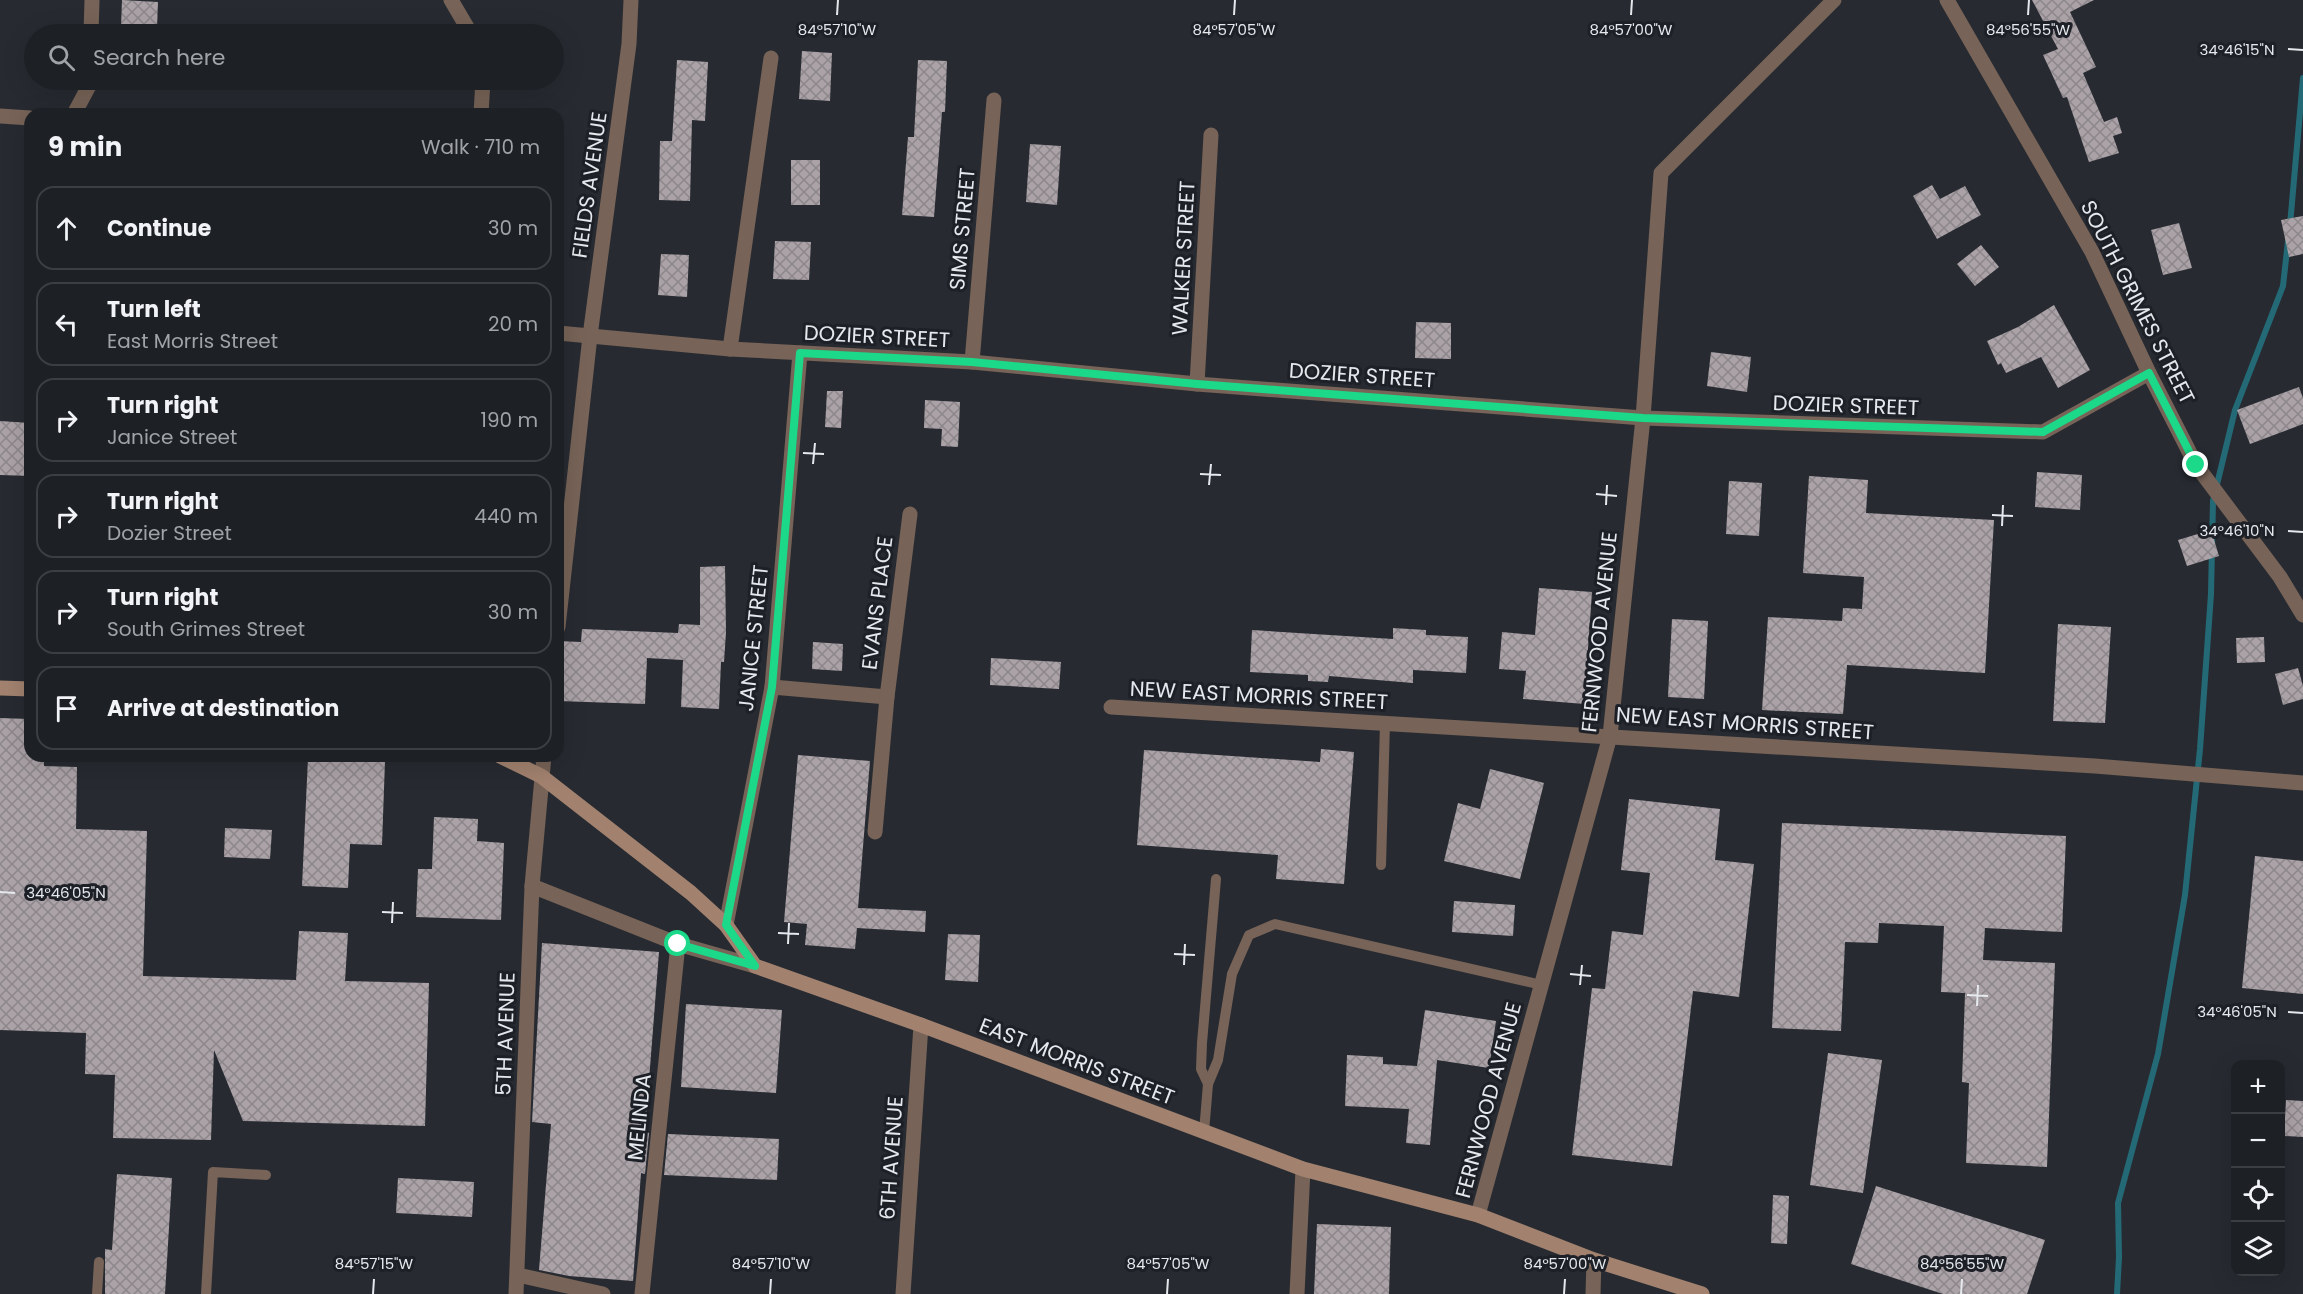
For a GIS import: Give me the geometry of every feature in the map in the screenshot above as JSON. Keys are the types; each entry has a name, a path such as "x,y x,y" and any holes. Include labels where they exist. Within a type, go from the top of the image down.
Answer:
{"main road":[{"path":"0,688 24,689"},
{"path":"513,762 541,776 691,892 726,925 755,966"},
{"name":"EAST MORRIS STREET","path":"755,966 921,1025 1303,1169 1478,1215 1594,1260 1702,1294"}],"street":[{"path":"92,0 92,24"},
{"path":"451,0 465,24"},
{"name":"FIELDS AVENUE","path":"564,572 590,336 629,44 631,0"},
{"name":"FERNWOOD AVENUE","path":"1478,1215 1610,736 1643,418 1661,173 1834,0"},
{"name":"SOUTH GRIMES STREET","path":"1947,0 2092,252 2149,373 2196,465 2280,577 2303,615"},
{"path":"730,349 771,58"},
{"path":"77,108 86,90"},
{"path":"481,108 482,90"},
{"name":"SIMS STREET","path":"972,362 994,100"},
{"path":"0,116 24,118"},
{"name":"WALKER STREET","path":"1197,384 1211,135"},
{"name":"DOZIER STREET","path":"564,334 730,349 972,362 1197,384 1643,418 2043,432 2149,373"},
{"name":"JANICE STREET","path":"726,925 772,687 800,353"},
{"name":"EVANS PLACE","path":"875,832 887,697 910,514"},
{"name":"EVANS PLACE","path":"772,687 887,697"},
{"name":"NEW EAST MORRIS STREET","path":"1112,707 2095,766 2303,783"},
{"path":"541,776 543,762"},
{"name":"5TH AVENUE","path":"516,1294 532,886 541,776"},
{"path":"532,886 678,944 755,966"},
{"name":"MELINDA","path":"642,1294 678,944"},
{"name":"6TH AVENUE","path":"903,1294 921,1025"},
{"path":"1297,1294 1303,1169"},
{"path":"1593,1294 1594,1260"},
{"path":"518,1275 603,1294"}],"lane":[{"path":"1381,865 1385,723"},
{"path":"1208,1084 1201,1069 1202,1043 1216,879"},
{"path":"1204,1132 1208,1084 1218,1060 1232,974 1249,935 1275,924 1542,985"},
{"path":"206,1294 213,1172 266,1175"},
{"path":"98,1294 99,1262"}],"building":[{"path":"122,0 158,2 157,24 121,24"},
{"path":"2032,0 2094,0 2070,12 2096,67 2083,73 2104,122 2117,117 2122,133 2113,136 2119,153 2089,162 2067,97 2063,98 2043,55 2058,49"},
{"path":"802,51 832,53 830,101 799,99"},
{"path":"677,60 708,62 705,121 692,120 690,201 659,200 660,141 672,141"},
{"path":"918,60 947,61 945,112 942,112 934,217 902,215 908,137 914,137"},
{"path":"1030,144 1061,146 1057,205 1026,202"},
{"path":"791,160 820,160 820,205 791,205"},
{"path":"1932,185 1940,199 1965,186 1981,215 1937,239 1913,196"},
{"path":"2303,216 2303,254 2289,257 2281,220"},
{"path":"2179,223 2192,268 2163,275 2151,230"},
{"path":"775,241 811,242 809,280 773,279"},
{"path":"1981,245 1999,267 1975,286 1957,264"},
{"path":"661,254 689,255 687,297 658,295"},
{"path":"2054,305 2090,370 2058,388 2041,357 2006,373 2001,363 1998,365 1987,341 2018,327"},
{"path":"1416,322 1451,323 1451,359 1415,358"},
{"path":"1711,352 1751,357 1747,392 1707,386"},
{"path":"2299,387 2303,398 2303,424 2250,444 2237,410"},
{"path":"827,391 843,391 841,428 825,427"},
{"path":"925,400 960,402 958,447 941,446 942,429 924,428"},
{"path":"0,421 24,423 24,476 0,475"},
{"path":"2037,472 2082,475 2080,510 2035,507"},
{"path":"1809,476 1868,480 1866,513 1994,520 1985,673 1847,665 1843,714 1762,710 1768,617 1842,621 1843,608 1862,609 1864,577 1803,573"},
{"path":"1729,481 1762,483 1759,536 1726,534"},
{"path":"2211,530 2219,556 2187,566 2178,540"},
{"path":"725,566 726,632 724,662 721,662 719,709 681,707 683,660 647,658 645,704 564,701 564,641 581,642 582,629 678,633 679,624 700,625 700,567"},
{"path":"1539,588 1592,592 1584,704 1523,699 1526,671 1499,669 1502,632 1535,635"},
{"path":"1672,619 1708,621 1704,699 1668,697"},
{"path":"2058,624 2111,627 2105,723 2053,721"},
{"path":"1393,628 1426,630 1426,635 1468,637 1466,673 1413,670 1413,683 1329,676 1328,682 1308,681 1308,675 1250,672 1252,630 1393,639"},
{"path":"2264,637 2265,662 2237,663 2236,638"},
{"path":"813,642 843,644 842,671 812,669"},
{"path":"991,658 1061,662 1059,689 990,685"},
{"path":"2298,668 2303,686 2303,699 2283,705 2275,674"},
{"path":"0,718 24,719 24,762 44,762 44,766 77,767 76,829 147,831 143,976 296,980 299,931 348,933 345,981 429,983 425,1126 243,1121 214,1050 211,1140 113,1138 115,1075 85,1074 86,1033 0,1030"},
{"path":"1321,749 1354,752 1344,884 1276,879 1278,855 1137,845 1144,750 1320,762"},
{"path":"798,755 870,761 858,908 926,911 925,932 857,928 855,949 805,945 807,924 784,922"},
{"path":"308,762 385,762 382,845 350,844 348,888 302,886"},
{"path":"1490,769 1544,783 1520,879 1444,861 1458,803 1480,809"},
{"path":"1629,799 1720,809 1715,860 1754,864 1739,997 1693,991 1672,1166 1572,1155 1592,988 1605,989 1612,931 1643,935 1650,873 1621,870"},
{"path":"434,817 478,819 477,841 504,843 501,920 416,917 418,869 432,869"},
{"path":"1782,823 2066,836 2062,932 1985,928 1983,960 2055,963 2047,1167 1966,1163 1969,1083 1962,1082 1965,993 1941,992 1944,926 1879,923 1878,943 1845,942 1841,1031 1772,1028"},
{"path":"225,828 272,830 270,859 224,857"},
{"path":"2255,856 2303,861 2303,994 2242,988"},
{"path":"1454,901 1515,905 1513,936 1452,932"},
{"path":"948,934 980,935 978,982 945,980"},
{"path":"542,943 659,952 645,1132 649,1133 645,1174 641,1173 633,1281 569,1276 539,1270 551,1124 532,1122"},
{"path":"686,1004 782,1010 776,1093 681,1087"},
{"path":"1425,1010 1496,1021 1489,1068 1437,1060 1430,1145 1406,1143 1409,1109 1345,1106 1347,1055 1383,1057 1383,1064 1417,1066"},
{"path":"1828,1053 1882,1060 1863,1193 1810,1185"},
{"path":"2286,1100 2303,1101 2303,1137 2285,1136"},
{"path":"668,1134 779,1139 777,1180 664,1175"},
{"path":"117,1174 172,1178 165,1294 105,1294 105,1249 112,1250"},
{"path":"398,1178 474,1182 472,1217 396,1213"},
{"path":"1876,1186 2045,1240 2027,1294 1943,1294 1851,1264"},
{"path":"1773,1195 1789,1196 1787,1244 1771,1243"},
{"path":"1317,1224 1391,1227 1389,1294 1314,1294"}],"waterway":[{"path":"2290,225 2303,78"},
{"path":"2117,1294 2118,1203 2158,1054 2185,895 2200,749 2211,594 2213,501 2235,410 2283,286 2288,241"}],"route":[{"path":"678,944 755,966 726,925 772,687 800,353 972,362 1197,384 1643,418 2043,432 2149,373 2196,465"}]}
